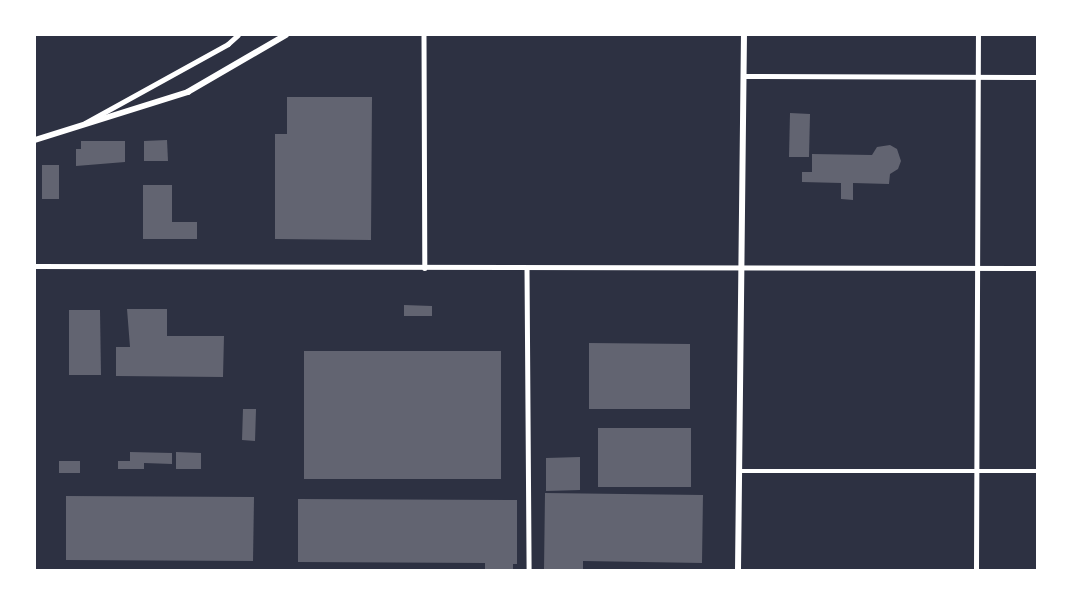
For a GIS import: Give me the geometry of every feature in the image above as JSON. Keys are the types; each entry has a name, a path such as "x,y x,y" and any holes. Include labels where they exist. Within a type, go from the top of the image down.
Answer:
{"street":[{"path":"79,126 228,44 238,35"},
{"path":"35,140 188,92 286,35"},
{"path":"424,35 425,268"},
{"path":"738,570 744,35"},
{"path":"976,570 975,267 978,35"},
{"path":"743,76 1037,77"},
{"path":"35,266 1037,268"},
{"path":"527,268 529,570"},
{"path":"739,471 1037,471"}],"building":[{"path":"287,97 372,97 371,240 275,239 275,134 287,134"},
{"path":"790,113 810,114 809,157 789,157"},
{"path":"167,140 168,161 144,161 144,141"},
{"path":"81,141 125,141 125,162 76,166 76,149 81,149"},
{"path":"890,145 897,149 901,161 898,169 890,174 889,184 853,183 853,200 841,199 841,183 802,182 802,172 812,172 812,154 872,155 877,147"},
{"path":"42,165 59,165 59,199 42,199"},
{"path":"143,185 172,185 172,222 197,222 197,239 143,239"},
{"path":"404,305 432,306 432,316 404,316"},
{"path":"127,309 167,309 167,336 224,336 223,377 116,376 116,347 130,347"},
{"path":"69,310 100,310 101,375 69,375"},
{"path":"589,343 690,344 690,409 589,409"},
{"path":"304,351 501,351 501,479 304,479"},
{"path":"243,409 256,409 255,441 242,440"},
{"path":"598,428 691,428 691,487 598,487"},
{"path":"130,452 172,453 172,464 144,463 144,469 118,469 118,461 130,461"},
{"path":"176,452 201,453 201,469 176,469"},
{"path":"580,457 580,490 546,491 546,458"},
{"path":"59,461 80,461 80,473 59,473"},
{"path":"545,493 703,495 702,563 583,561 583,570 544,570"},
{"path":"66,496 254,497 253,561 66,560"},
{"path":"298,499 517,500 517,564 513,564 513,570 485,570 485,563 298,562"}]}
